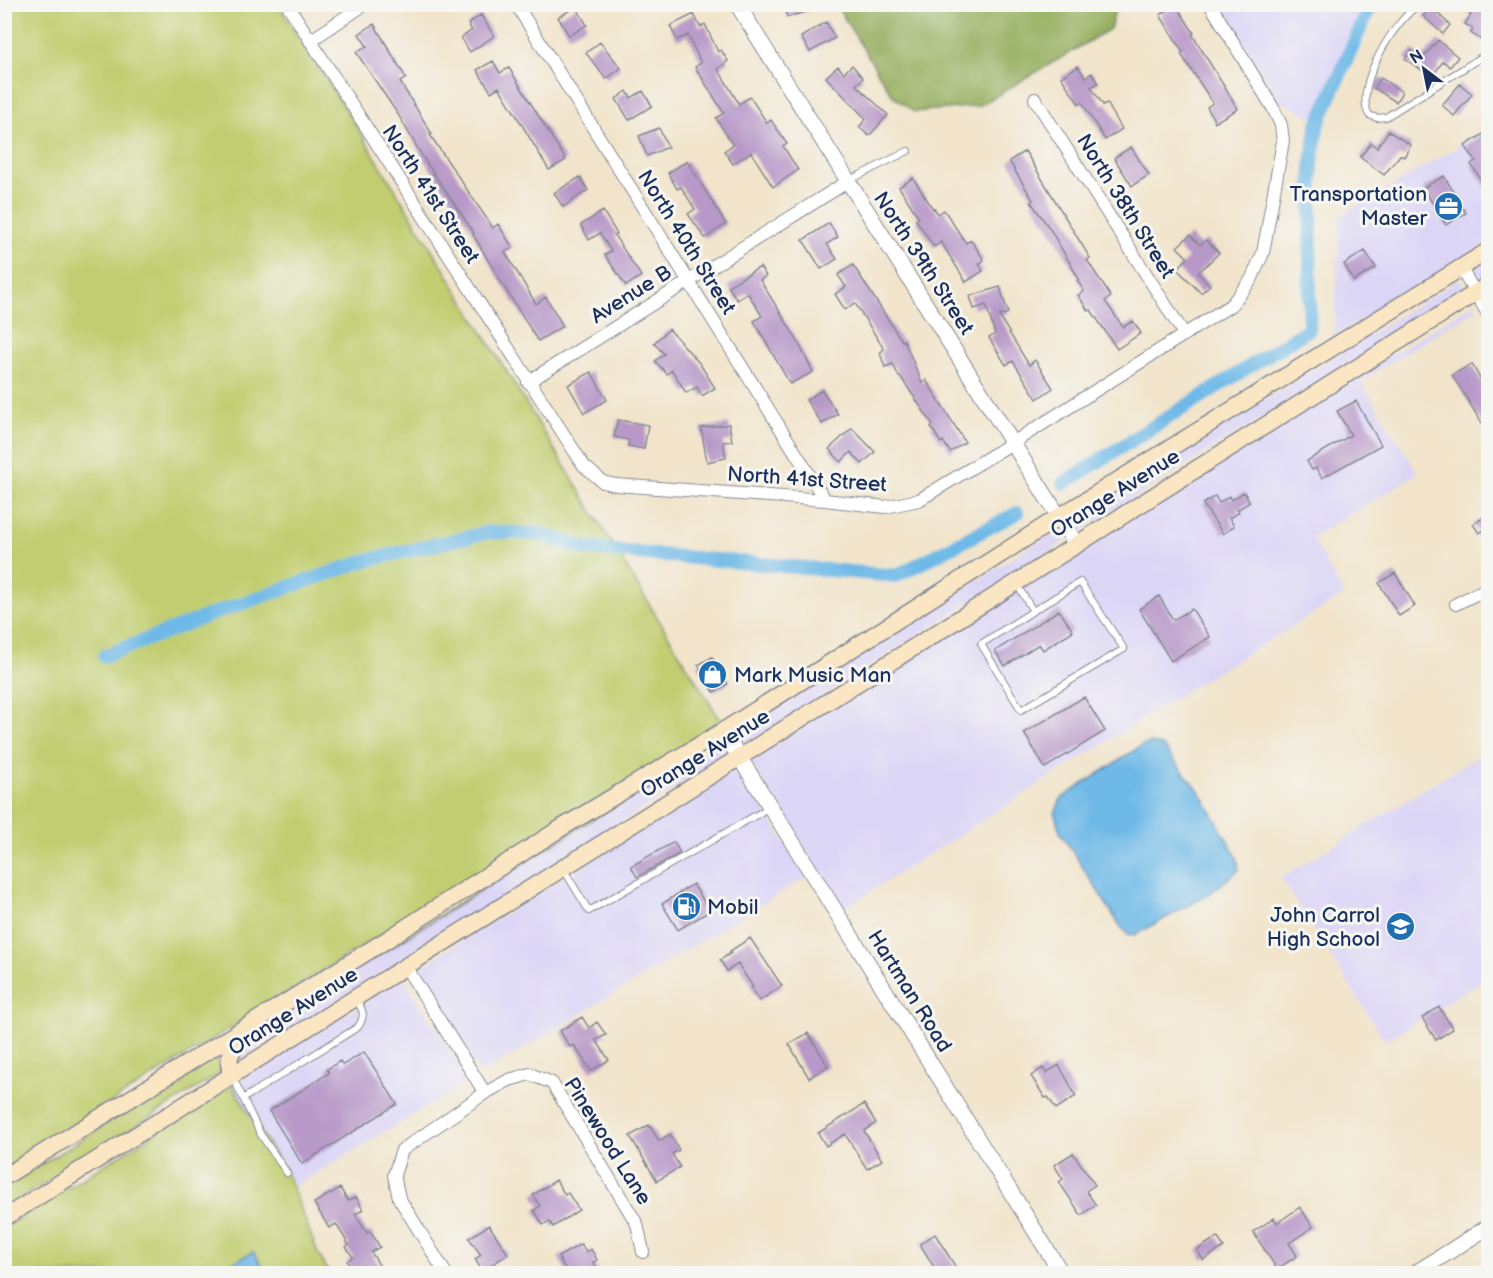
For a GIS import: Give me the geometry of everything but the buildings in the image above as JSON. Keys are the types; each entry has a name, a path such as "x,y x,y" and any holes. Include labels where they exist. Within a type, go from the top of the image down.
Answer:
{"main road":[{"name":"Orange Avenue","path":"4,1177 338,970 558,830 723,731 1059,517 1488,251"},
{"name":"Orange Avenue","path":"4,1218 356,999 1482,289"},
{"path":"232,1076 229,1068 230,1056 240,1041 331,984 338,970"}],"street":[{"name":"North 41st Street","path":"287,4 528,382 584,466 603,482 616,485 825,500 885,507 919,500 1014,442 1231,305 1251,280 1263,253 1283,141 1281,125 1210,4"},
{"path":"310,41 365,4"},
{"name":"North 40th Street","path":"516,4 825,500"},
{"name":"North 39th Street","path":"737,4 1076,544"},
{"name":"North 38th Street","path":"1035,99 1185,334"},
{"name":"Avenue B","path":"528,382 847,182"},
{"path":"1461,269 1482,289 1488,314"},
{"path":"1456,604 1488,588"},
{"name":"Hartman Road","path":"723,731 1062,1274"},
{"path":"406,967 485,1094"},
{"name":"Pinewood Lane","path":"446,1274 399,1198 394,1175 402,1150 485,1094 509,1080 530,1074 552,1083 637,1224 643,1252"},
{"path":"1414,1274 1488,1227"}],"lane":[{"path":"1420,4 1393,32 1372,72 1365,97 1365,108 1369,116 1386,117 1488,53"},
{"path":"847,182 908,151"},
{"path":"1016,582 1033,610"},
{"path":"1080,582 1124,649 1022,710 981,644 1033,610 1080,582"},
{"path":"563,868 589,911 771,807"},
{"path":"244,1098 358,1027 364,1016 356,999"},
{"path":"232,1076 261,1135 287,1173"}],"shaded area":[{"path":"1220,5 1378,5 1333,70 1324,123 1280,101"},
{"path":"1488,129 1488,242 1334,337 1340,216"},
{"path":"1488,261 1488,276 1478,283 1471,272"},
{"path":"1459,279 1466,290 1078,533 1070,521"},
{"path":"1474,303 1477,309 1360,381 1418,473 1312,538 1344,595 1178,696 843,909 750,760"},
{"path":"1058,529 1066,541 742,747 734,734"},
{"path":"722,741 730,754 224,1071 216,1058 649,784"},
{"name":"John Carrol High School","path":"1488,750 1488,977 1385,1041 1281,878"},
{"path":"738,768 807,877 481,1074 416,970"},
{"path":"404,978 469,1081 295,1186 232,1085"}],"green space":[{"path":"1117,4 1110,29 979,106 914,112 892,95 836,5"},
{"path":"5,5 278,5 358,129 722,723 5,1168"},
{"path":"649,784 216,1058 224,1071 5,1208 5,1187"},
{"path":"232,1085 287,1174 319,1256 329,1273 267,1273 253,1252 213,1273 5,1274 5,1227"}],"water":[{"path":"1151,743 1162,746 1200,792 1237,857 1239,870 1209,894 1135,935 1128,934 1121,927 1060,832 1055,814 1061,799 1141,746"},
{"path":"253,1252 267,1273 213,1273"}],"waterway":[{"path":"1064,483 1309,329 1312,164 1317,127 1371,4"},
{"path":"104,656 223,610 364,561 489,532 540,534 582,548 896,576 1017,513"}],"place":[{"name":"Transportation Master","path":"1448,206"},
{"name":"Mark Music Man","path":"713,675"},
{"name":"Mobil","path":"686,907"},
{"name":"John Carrol High School","path":"1401,927"}]}
